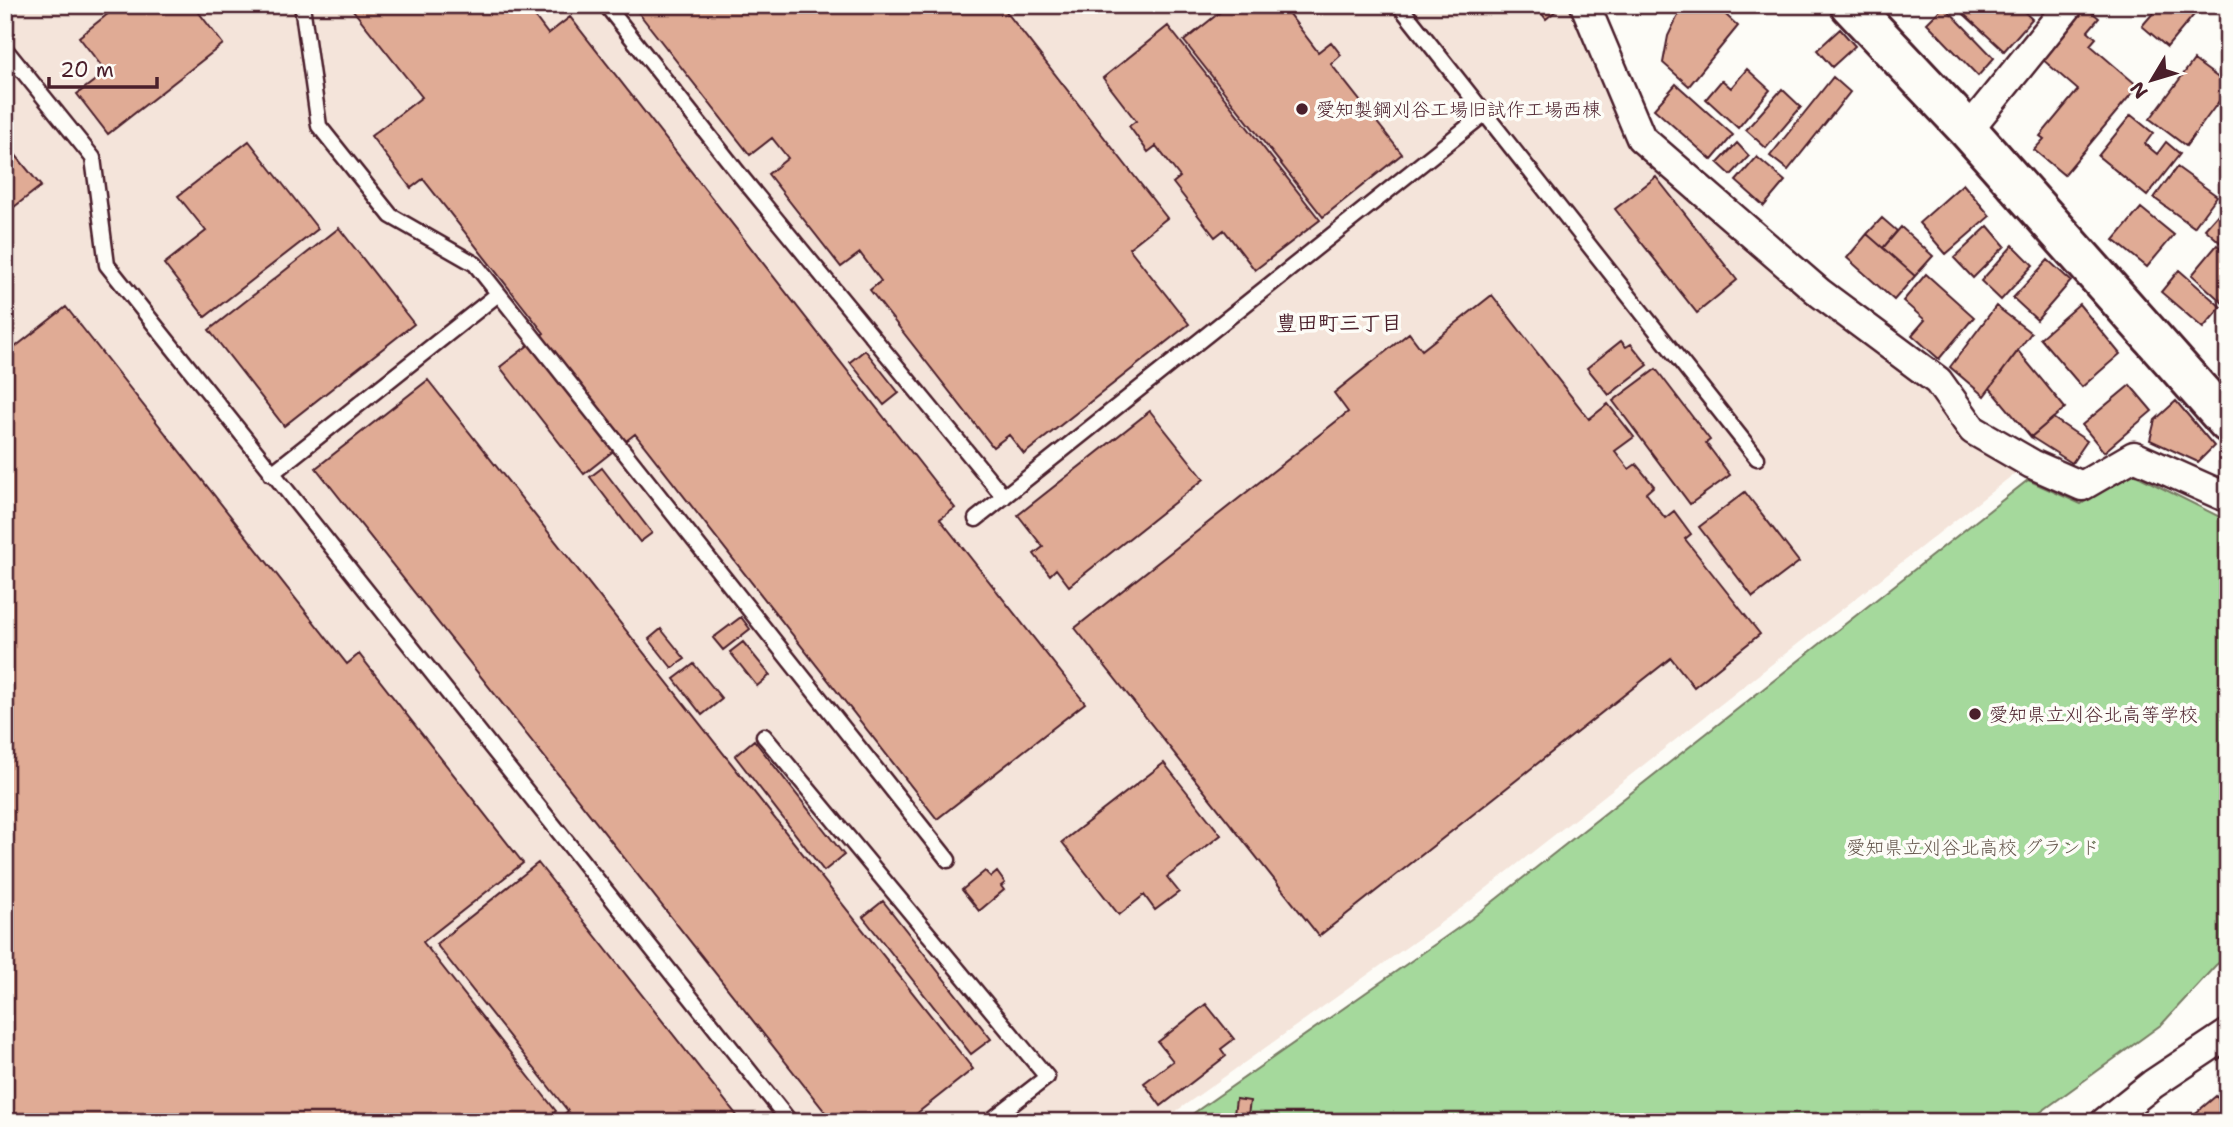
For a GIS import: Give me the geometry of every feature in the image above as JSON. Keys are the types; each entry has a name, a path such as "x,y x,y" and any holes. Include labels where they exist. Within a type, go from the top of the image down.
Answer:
{"street":[{"path":"1585,5 1641,138 1820,293 1938,381 1973,430 2032,464 2082,486 2134,456 2228,498"},
{"path":"1850,5 1968,130 2228,423"},
{"path":"1968,130 2069,5"},
{"path":"2105,1122 2153,1084 2228,1034"}],"lane":[{"path":"302,5 319,126 391,216 475,264 948,860"},
{"path":"606,5 743,179 1004,498"},
{"path":"1399,5 1757,458"},
{"path":"5,49 93,158 107,265 790,1122"},
{"path":"976,519 1484,114"},
{"path":"271,474 498,294"},
{"path":"764,736 1047,1077 989,1122"}],"shaded area":[{"path":"5,5 1578,5 1634,143 2023,467 1460,909 1161,1122 5,1122"}],"green space":[{"name":"愛知県立刈谷北高校 グランド","path":"2130,472 2228,521 2228,956 2216,965 2162,1024 2027,1122 1181,1122 1471,919 2028,480 2081,504"}],"building":[{"path":"119,5 193,5 223,44 108,134 77,94 106,72 79,37"},
{"path":"349,5 526,5 548,34 570,17 955,508 940,519 1085,703 937,819 635,434 584,474 500,367 544,333 423,179 411,188 371,136 422,97"},
{"path":"646,5 1001,5 1167,218 1129,248 1189,324 1024,454 1009,435 993,447 870,290 881,281 860,253 841,267 768,174 788,158 772,138 750,155 638,12"},
{"name":"愛知製鋼刈谷工場旧試作工場西棟","path":"1229,5 1282,5 1318,52 1331,42 1341,55 1331,64 1402,154 1323,217 1184,41"},
{"path":"1535,5 1563,5 1546,19"},
{"path":"1683,5 1715,5 1738,26 1689,86 1663,63 1668,36"},
{"path":"1954,5 2017,5 2032,19 2004,51"},
{"path":"2160,5 2193,5 2198,10 2167,47 2142,26"},
{"path":"1944,6 1994,58 1978,76 1927,23"},
{"path":"2086,7 2099,18 2088,31 2096,38 2090,45 2138,86 2064,175 2034,150 2044,139 2040,136 2078,90 2042,59"},
{"path":"1168,26 1320,220 1255,270 1224,230 1215,237 1173,183 1180,177 1156,146 1148,152 1129,126 1136,121 1103,78"},
{"path":"1840,29 1855,46 1832,67 1817,50"},
{"path":"2194,60 2228,85 2228,89 2186,146 2150,119"},
{"path":"1747,69 1770,90 1738,128 1706,99 1722,80 1731,88"},
{"path":"1833,77 1850,92 1788,170 1770,156"},
{"path":"1676,84 1733,135 1712,160 1654,109"},
{"path":"1782,89 1801,107 1766,148 1746,130"},
{"path":"2131,115 2153,133 2145,144 2157,154 2166,142 2180,154 2147,196 2098,156"},
{"path":"249,141 318,229 205,317 164,264 206,231 178,196"},
{"path":"5,142 41,186 5,214"},
{"path":"1737,143 1749,156 1731,175 1718,163"},
{"path":"1757,157 1785,181 1764,206 1736,181"},
{"path":"2177,167 2217,196 2194,227 2154,198"},
{"path":"1656,177 1737,280 1697,313 1615,209"},
{"path":"1963,184 1990,216 1946,254 1919,223"},
{"path":"2228,203 2228,239 2223,245 2205,229"},
{"path":"2141,208 2174,235 2147,267 2114,240"},
{"path":"1882,218 1897,231 1883,248 1867,234"},
{"path":"1988,226 2005,246 1973,278 1954,258"},
{"path":"1901,227 1933,256 1915,276 1883,248"},
{"path":"339,228 414,324 284,426 209,330"},
{"path":"1867,234 1915,276 1894,300 1847,258"},
{"path":"2013,245 2033,265 2001,300 1981,281"},
{"path":"2217,245 2228,254 2228,299 2224,304 2192,275"},
{"path":"2048,260 2071,281 2037,320 2013,298"},
{"path":"2179,270 2221,307 2203,328 2161,292"},
{"path":"1926,274 1974,317 1939,359 1912,335 1925,320 1903,301"},
{"path":"1492,295 1589,419 1608,404 1634,437 1615,451 1629,469 1636,464 1654,486 1646,493 1665,518 1674,511 1691,534 1685,539 1760,634 1694,687 1671,658 1319,936 1075,628 1348,412 1334,393 1409,333 1422,350"},
{"path":"2079,304 2120,354 2082,387 2040,338"},
{"path":"1996,306 2031,333 1984,396 1950,367"},
{"path":"66,307 347,664 359,654 523,863 423,942 556,1111 542,1122 5,1122 5,355"},
{"path":"1621,341 1626,347 1631,344 1648,365 1609,395 1587,368"},
{"path":"865,350 899,393 884,405 850,362"},
{"path":"2018,351 2065,408 2031,437 1990,388"},
{"path":"1656,369 1710,440 1706,443 1730,475 1690,504 1613,401"},
{"path":"428,380 973,1069 906,1122 833,1122 316,468"},
{"path":"2130,385 2152,411 2104,452 2082,425"},
{"path":"2176,401 2214,446 2198,462 2150,440 2155,420"},
{"path":"1150,411 1204,479 1069,586 1056,569 1050,575 1034,554 1043,547 1018,515"},
{"path":"2053,418 2087,441 2072,463 2031,437"},
{"path":"602,468 652,533 640,542 590,477"},
{"path":"1745,492 1799,562 1753,597 1699,527"},
{"path":"741,617 750,629 723,650 713,638"},
{"path":"661,629 685,659 672,668 649,639"},
{"path":"743,642 770,675 757,686 730,652"},
{"path":"694,664 722,699 702,715 674,679"},
{"path":"754,740 844,855 824,871 735,756"},
{"path":"1164,763 1221,835 1167,877 1179,892 1155,910 1144,895 1119,915 1062,842"},
{"path":"538,863 742,1122 554,1122 568,1111 436,944"},
{"path":"985,871 991,877 997,872 1005,883 1001,886 1004,890 979,911 962,890"},
{"path":"883,901 991,1039 971,1054 863,917"},
{"path":"1206,1004 1234,1039 1221,1049 1226,1056 1161,1106 1144,1083 1173,1061 1158,1042"},
{"path":"2216,1096 2228,1111 2228,1122 2185,1122"},
{"path":"1236,1099 1250,1101 1247,1122 1233,1122"}],"place":[{"name":"愛知製鋼刈谷工場旧試作工場西棟","path":"1302,109"},
{"name":"愛知県立刈谷北高等学校","path":"1975,714"}],"district":[{"name":"豊田町三丁目","path":"1339,323"}]}
